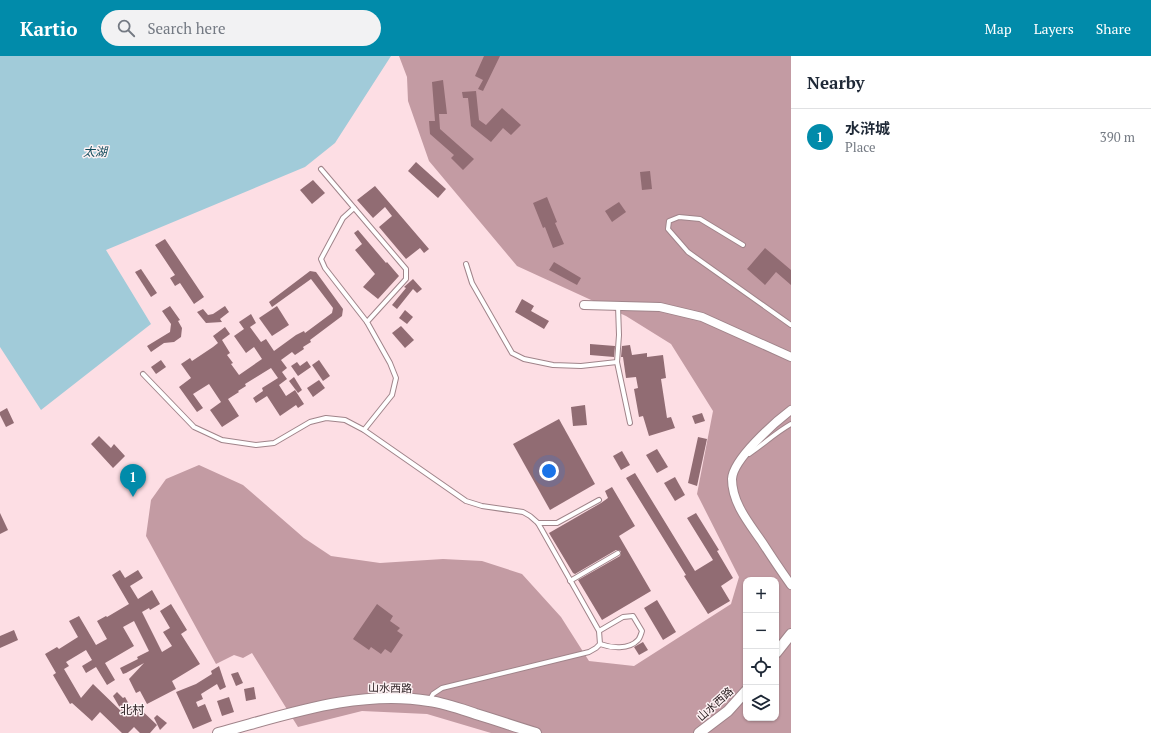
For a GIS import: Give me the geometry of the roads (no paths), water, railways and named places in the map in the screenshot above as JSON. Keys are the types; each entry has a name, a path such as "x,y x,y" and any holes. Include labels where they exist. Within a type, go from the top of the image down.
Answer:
{"street":[{"path":"584,305 660,307 702,317 791,358"},
{"path":"791,410 777,420 740,459 732,478 734,496 743,514 791,585"},
{"path":"779,649 791,634"},
{"name":"山水西路","path":"699,733 728,711 743,694"},
{"name":"山水西路","path":"218,733 308,709 369,698 428,701 452,706 536,733"}],"lane":[{"path":"321,168 406,269 406,279 367,322"},
{"path":"354,208 343,218 322,259 325,268 367,322 390,363 396,378 392,395 364,430"},
{"path":"743,245 700,219 679,216 669,221 668,229 688,252 791,325"},
{"path":"466,264 472,283 512,352 524,359 553,365 581,366 617,362"},
{"path":"618,306 619,335 617,362 630,423"},
{"path":"143,374 194,427 222,440 256,445 274,443 310,422 326,418 345,420 364,430 466,501 482,506 523,512 530,516 538,523 599,631 600,644"},
{"path":"740,459 759,448 778,431 791,424"},
{"path":"538,523 557,523 599,500"},
{"path":"570,581 618,554"},
{"path":"599,631 623,617 633,616 642,631 638,640 629,647 607,646 600,644"},
{"path":"428,701 433,694 442,688 589,652 600,644"}],"water":[{"name":"太湖","path":"0,56 391,56 335,143 305,167 106,250 151,324 41,410 0,347"}],"place":[{"name":"水浒城","path":"133,497"}],"district":[{"name":"北村","path":"132,709"}]}
